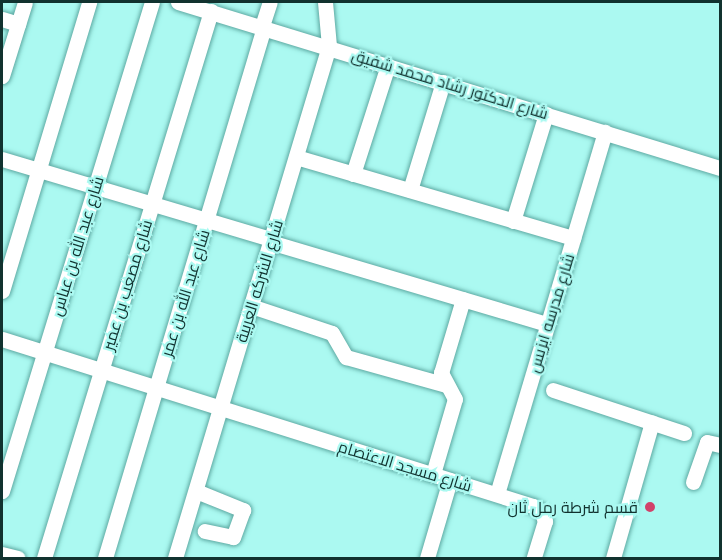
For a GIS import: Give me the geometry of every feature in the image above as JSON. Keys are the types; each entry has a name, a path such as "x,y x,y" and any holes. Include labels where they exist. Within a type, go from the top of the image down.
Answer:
{"street":[{"path":"2,76 25,2"},
{"path":"2,291 89,2"},
{"name":"شارع عبد الله بن عباس","path":"2,491 152,2"},
{"name":"شارع الدكتور رشاد محمد شفيق","path":"178,2 388,64 720,168"},
{"name":"شارع عبد الله بن عمر","path":"105,558 270,2"},
{"name":"شارع الشركه العربية","path":"175,558 329,46 325,2"},
{"name":"شارع مصعب بن عمير","path":"44,558 211,11"},
{"path":"2,19 18,24"},
{"path":"353,174 388,64"},
{"path":"410,190 443,82"},
{"path":"513,221 546,114"},
{"name":"شارع مدرسه ايزيس","path":"496,494 605,132"},
{"path":"296,157 573,238"},
{"path":"2,159 548,324"},
{"path":"433,474 454,404 453,394 441,373 464,299"},
{"path":"251,306 332,333 346,357 446,385"},
{"name":"شارع مسجد الاعتصام","path":"2,339 496,494 541,511 544,526 539,557"},
{"path":"554,390 684,433"},
{"path":"613,558 652,422"},
{"path":"693,482 707,442 720,445"},
{"path":"427,558 450,480"},
{"path":"195,491 243,510 233,537 204,531"},
{"path":"2,554 18,558"}],"place":[{"name":"قسم شرطة رمل ثان","path":"650,507"}]}
